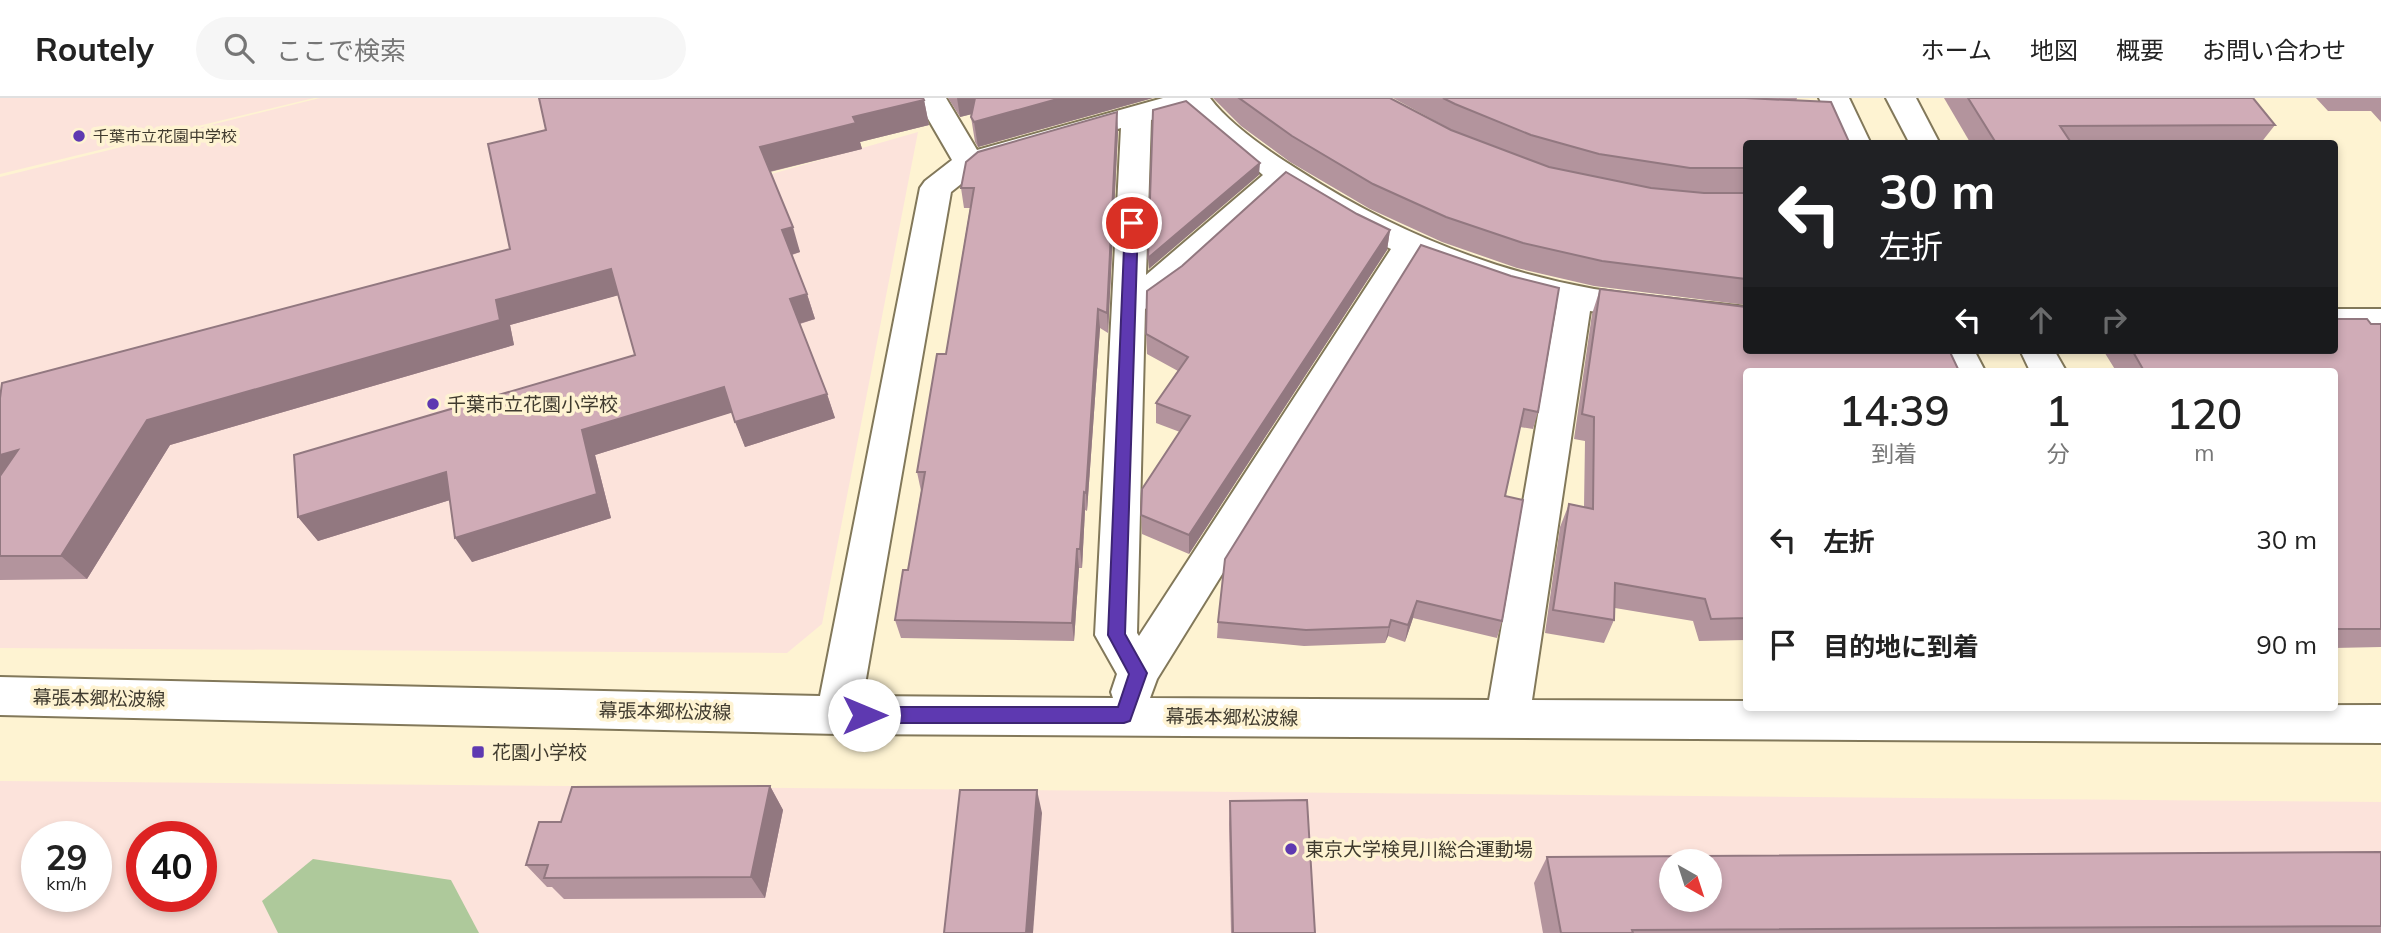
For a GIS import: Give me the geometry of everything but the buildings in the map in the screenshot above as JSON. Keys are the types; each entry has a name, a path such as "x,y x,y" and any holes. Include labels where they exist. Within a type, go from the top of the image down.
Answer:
{"street":[{"path":"931,98 969,162"},
{"path":"838,715 936,188 969,162 1193,98 1241,145 1280,176 1351,217 1410,246 1471,270 1575,297 1743,319"},
{"path":"1901,98 1923,140"},
{"path":"1832,110 1853,140"},
{"path":"1136,113 1116,635 1138,673"},
{"path":"1128,305 1168,276 1280,176"},
{"path":"1124,715 1138,673 1410,246"},
{"path":"1507,720 1575,297"},
{"path":"2338,321 2381,321"},
{"name":"幕張本郷松波線","path":"0,696 838,715 1124,715 1507,720 1822,715 2234,715 2381,724"}],"shaded area":[{"name":"千葉市立花園中学校","path":"0,98 314,98 0,174"},
{"name":"千葉市立花園小学校","path":"320,98 693,98 733,185 918,132 822,624 787,653 0,648 0,177"},
{"name":"東京大学検見川総合運動場","path":"0,781 2381,802 2381,933 0,933"}],"green space":[{"path":"313,859 451,880 479,933 278,933 262,901"}],"place":[{"name":"千葉市立花園中学校","path":"79,136"},
{"name":"千葉市立花園小学校","path":"433,404"},
{"name":"花園小学校","path":"478,752"},
{"name":"東京大学検見川総合運動場","path":"1291,849"}],"route":[{"path":"864,715 1124,715 1138,673 1116,635 1132,223"}]}
